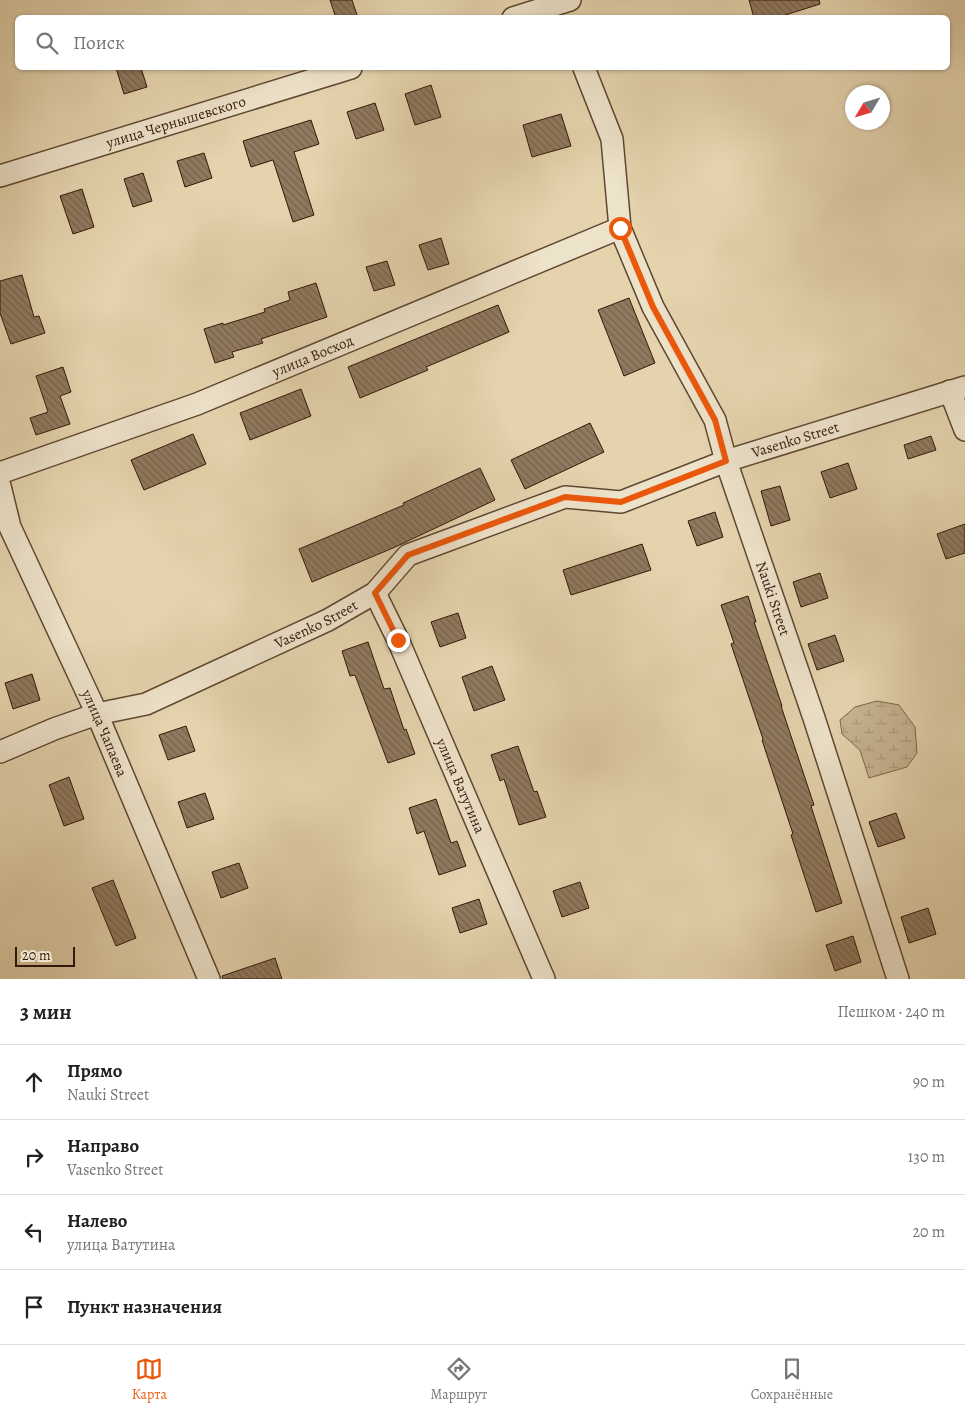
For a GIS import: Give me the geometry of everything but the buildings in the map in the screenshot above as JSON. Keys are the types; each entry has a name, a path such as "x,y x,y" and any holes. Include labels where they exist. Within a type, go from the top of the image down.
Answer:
{"street":[{"path":"525,15 563,5"},
{"name":"улица Чернышевского","path":"0,176 344,70"},
{"name":"Nauki Street","path":"585,70 612,139 620,228 653,307 715,420 726,461 814,718 898,979"},
{"name":"улица Восход","path":"0,473 197,404 620,228"},
{"path":"957,389 965,430"},
{"name":"Vasenko Street","path":"0,752 54,729 97,714 146,704 328,620 375,593 408,555 565,497 621,502 726,461 957,389"},
{"name":"улица Чапаева","path":"0,486 10,527 97,714 209,979"},
{"name":"улица Ватутина","path":"375,593 398,640 544,979"}],"green space":[{"path":"877,701 899,705 915,727 917,753 907,767 869,778 860,750 842,734 840,720 855,707"}],"route":[{"path":"398,640 375,593 408,555 565,497 621,502 726,461 715,420 653,307 620,228"}]}
